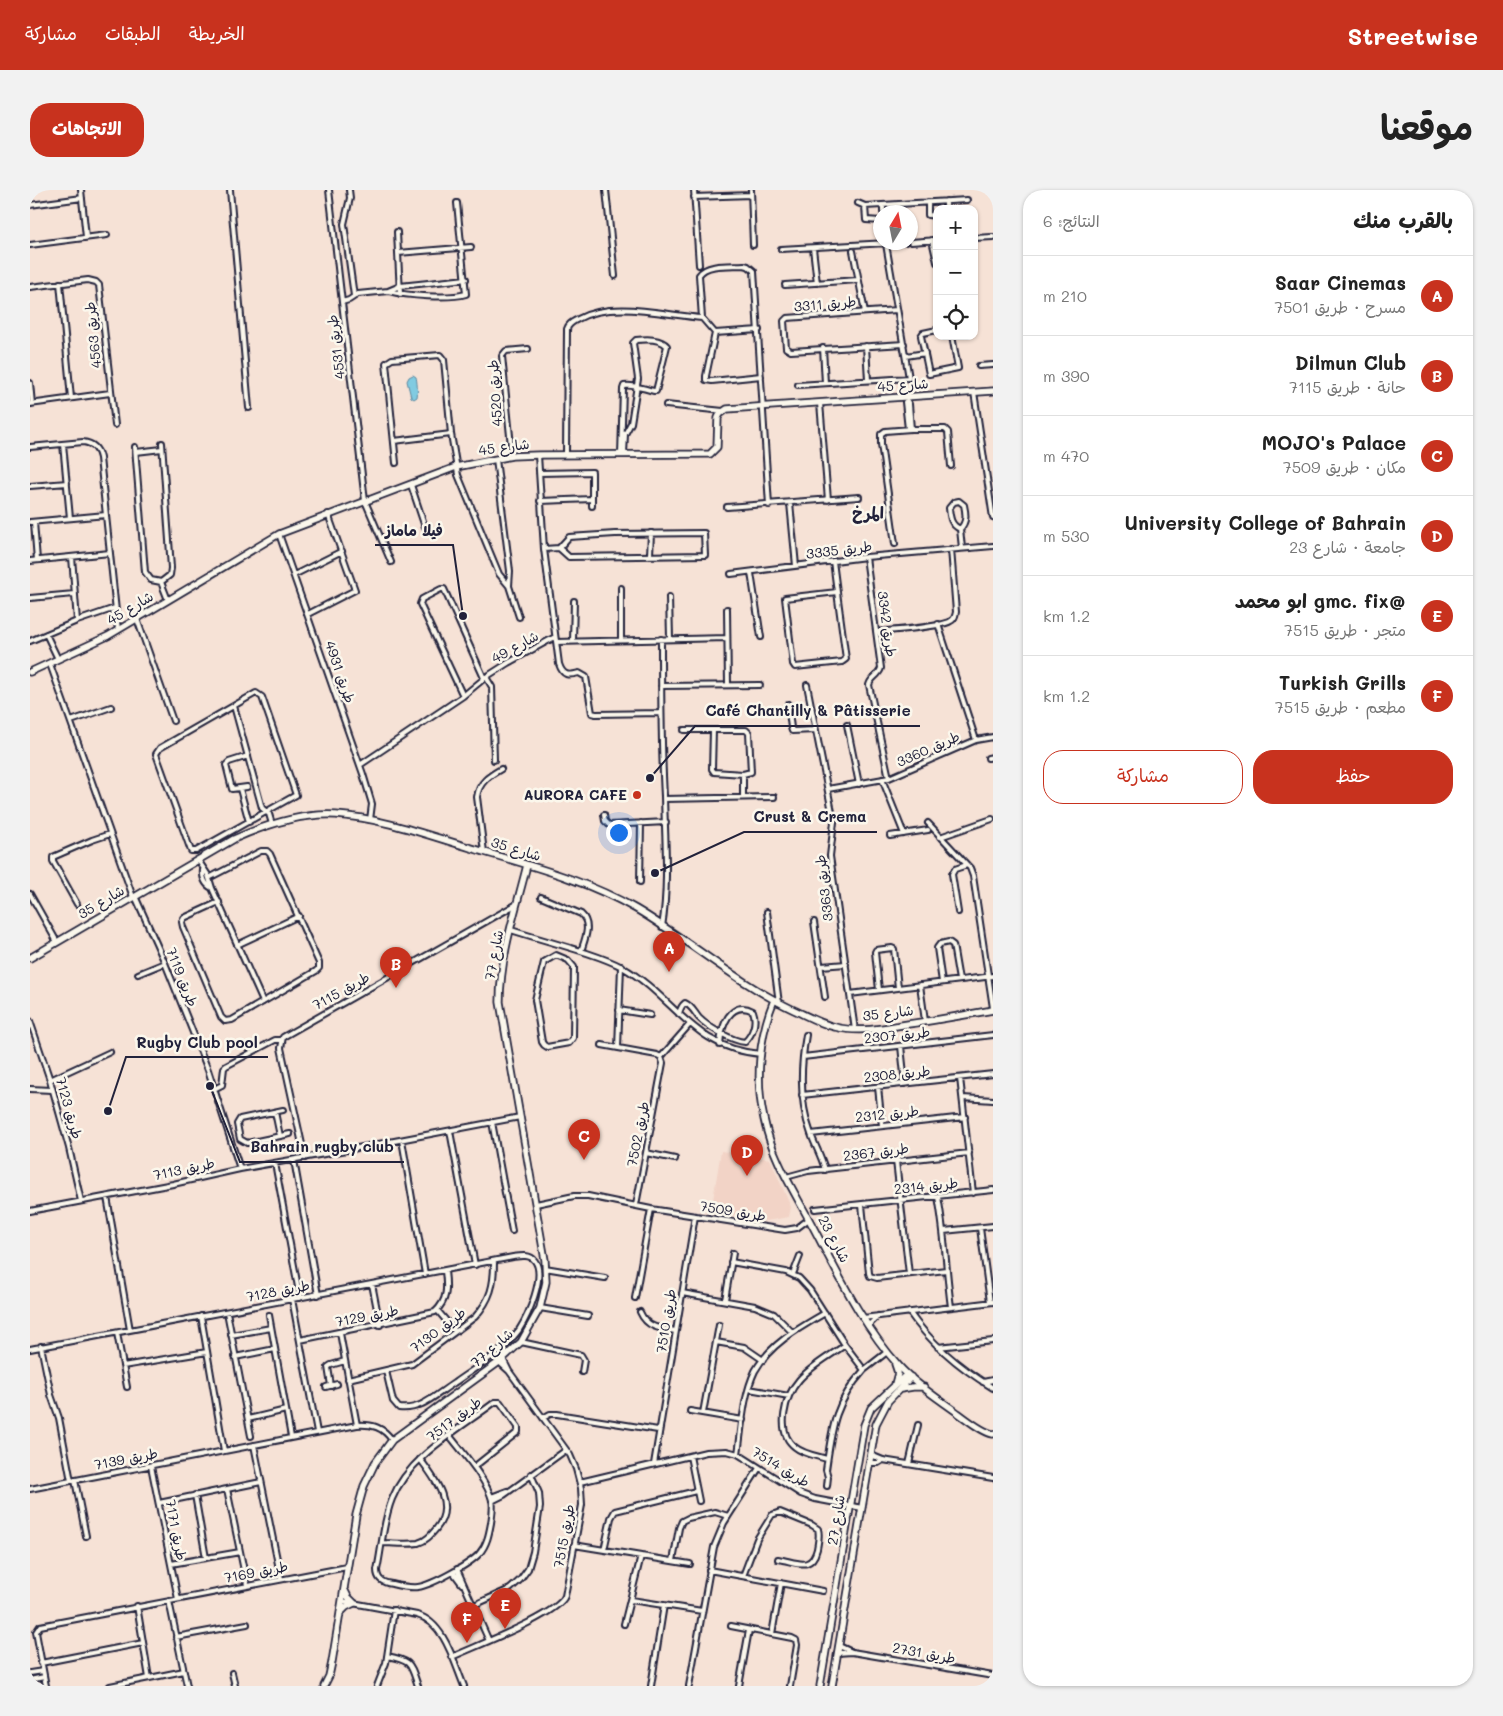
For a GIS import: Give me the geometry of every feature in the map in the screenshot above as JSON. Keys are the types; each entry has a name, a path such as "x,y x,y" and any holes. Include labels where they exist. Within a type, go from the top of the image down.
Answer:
{"street":[{"path":"81,190 86,237"},
{"path":"230,190 249,408"},
{"name":"طريق 4531","path":"329,190 365,501 390,562"},
{"path":"349,190 350,198 344,227 354,296"},
{"path":"606,190 616,276"},
{"path":"694,190 699,266"},
{"path":"723,190 724,196"},
{"path":"694,197 724,196 751,192 753,245"},
{"path":"30,205 82,198"},
{"path":"858,203 865,206 967,200"},
{"path":"928,202 928,215 933,216"},
{"path":"388,291 424,296 465,295 467,292 466,279 457,203"},
{"path":"865,206 866,220 873,220"},
{"path":"397,232 400,294"},
{"path":"30,245 107,235"},
{"path":"978,238 993,236"},
{"path":"918,241 933,240"},
{"path":"781,249 873,245"},
{"path":"398,253 472,247"},
{"path":"813,248 816,283"},
{"path":"798,385 908,378 910,376 887,250"},
{"path":"853,251 865,312"},
{"path":"715,333 702,318 700,272 711,268 748,266 754,271 769,504"},
{"path":"342,302 360,294 388,291 400,286 466,279"},
{"name":"طريق 4563","path":"30,287 88,280 99,285 110,393"},
{"path":"785,285 858,280"},
{"path":"60,284 71,398"},
{"path":"566,454 566,329 568,325 590,312 613,309 702,318"},
{"name":"طريق 3311","path":"822,348 787,350 784,323 786,318 897,310"},
{"path":"715,333 759,330"},
{"path":"933,331 922,334 929,374 956,369 958,366 953,340"},
{"path":"715,333 706,380 761,376"},
{"path":"623,455 624,386 630,385 636,386 656,391 667,346 665,343 646,339 634,341 638,379 636,386 631,423 625,434 623,455"},
{"path":"825,383 822,348 904,344"},
{"path":"866,346 868,380"},
{"name":"طريق 4520","path":"512,456 502,356 506,351 528,349"},
{"path":"906,356 925,353"},
{"path":"396,463 385,366 387,361 392,359 442,356 458,475 500,574 509,586 519,617"},
{"path":"979,366 993,365"},
{"path":"30,383 31,404 110,393 115,425"},
{"name":"شارع 45","path":"30,672 118,630 279,534 456,467 512,456 710,454 717,447 718,418 723,411 731,408 906,399 993,391"},
{"path":"974,392 993,518"},
{"path":"906,399 910,429"},
{"path":"820,403 828,500"},
{"path":"666,405 723,411"},
{"path":"895,544 881,434 885,431 910,429 945,429 948,432 951,466"},
{"path":"394,441 451,434"},
{"path":"30,447 87,443 97,450 100,458 118,630"},
{"path":"135,447 145,572 151,580 161,582 168,578 171,568 162,443"},
{"path":"63,444 70,518"},
{"path":"136,452 162,449"},
{"name":"شارع 49","path":"360,765 463,696 485,678 508,663 556,640 544,549 538,455"},
{"path":"496,459 510,571 509,586"},
{"path":"539,473 592,471 592,506"},
{"path":"30,486 67,483"},
{"path":"411,485 425,528"},
{"path":"727,508 859,497"},
{"path":"540,500 592,499"},
{"path":"960,529 966,520 964,505 959,501 954,502 949,508 952,523 960,529 962,548"},
{"path":"790,503 796,566"},
{"path":"308,614 355,590 328,514"},
{"path":"37,560 32,522 106,515"},
{"path":"650,556 651,533"},
{"path":"544,549 559,548 569,537 615,534 704,533 705,555 569,557 559,548"},
{"name":"طريق 4931","path":"279,534 360,765 372,804 370,820"},
{"name":"طريق 3335","path":"731,574 751,573 866,557 993,546"},
{"path":"877,632 938,624 951,621 954,618 956,612 951,549"},
{"path":"294,575 342,552"},
{"path":"30,561 110,553"},
{"path":"72,557 77,621"},
{"name":"طريق 3342","path":"866,557 881,668 869,685 889,778"},
{"path":"833,561 846,659 844,662 795,668 786,598 837,592"},
{"path":"751,573 761,637"},
{"path":"161,582 168,600"},
{"path":"621,588 622,640"},
{"path":"463,696 420,604 422,599 441,589 444,589 485,678 492,688 494,760"},
{"path":"30,598 74,594"},
{"path":"669,597 670,638"},
{"path":"573,641 574,601"},
{"path":"30,641 77,621 115,608"},
{"path":"727,609 728,685"},
{"path":"137,619 173,720"},
{"name":"طريق 3360","path":"828,789 889,778 976,740 938,624"},
{"path":"46,634 58,660"},
{"path":"661,713 592,713 586,677 579,673 570,676 565,675 562,671 556,640 727,638"},
{"path":"661,639 661,713 666,822 665,902 662,927"},
{"name":"طريق 7119","path":"50,664 133,897 139,903 139,908 165,963 214,1089 240,1169"},
{"path":"661,686 760,685"},
{"name":"طريق 3363","path":"807,685 834,827 830,856 855,1030"},
{"path":"256,694 262,696 296,794 293,798 266,811 196,852 191,851 156,754 160,748 234,706 256,694"},
{"path":"788,704 790,728 792,731 815,730"},
{"path":"234,706 262,808 269,814 272,824"},
{"path":"71,721 111,707"},
{"path":"847,725 859,784"},
{"path":"684,730 714,730 746,730 749,732 752,771 750,773 717,774 713,771 714,730"},
{"path":"976,740 993,736"},
{"path":"246,787 233,790 226,765 229,762 248,756"},
{"path":"484,852 477,797 478,791 483,781 501,769"},
{"path":"743,774 743,797"},
{"path":"882,779 904,834"},
{"path":"240,789 249,822"},
{"path":"664,799 774,797"},
{"name":"شارع 35","path":"30,958 234,839 272,824 298,818 335,815 370,820 402,828 568,878 607,894 637,910 733,975 776,1001 828,1025 855,1030 926,1022 993,1009"},
{"path":"604,816 605,821 609,825 666,822"},
{"path":"940,837 992,819"},
{"path":"640,882 641,823"},
{"path":"928,823 972,872 988,956 993,1009"},
{"path":"890,836 928,830"},
{"path":"77,904 53,857 110,834"},
{"path":"209,878 261,851 267,851 299,916 319,963 319,968 232,1020 225,1021 221,1017 182,927 184,918 219,902"},
{"path":"198,860 209,878 263,1002"},
{"name":"شارع 77","path":"324,1686 329,1676 356,1515 364,1486 375,1463 392,1440 501,1361 520,1342 540,1308 546,1282 545,1268 536,1204 500,1002 503,967 527,865"},
{"path":"958,912 952,874 955,869 967,865"},
{"path":"203,870 203,877 212,888"},
{"path":"30,894 57,942"},
{"path":"541,897 582,914 586,918 588,924 581,952"},
{"name":"طريق 7115","path":"214,1089 222,1085 224,1068 226,1066 275,1040 282,1040 286,1035 517,904"},
{"path":"767,912 776,1001"},
{"path":"237,945 299,916"},
{"path":"814,922 824,997"},
{"path":"511,930 621,966 641,980 699,1033 720,1045 750,1054 760,1054"},
{"path":"942,982 937,948 940,944 947,942 953,945 959,980"},
{"path":"556,955 568,960 574,967 573,1038 569,1043 547,1046 542,1042 535,1000 544,962 556,955 558,944"},
{"path":"879,990 875,952 890,948 894,949 898,988"},
{"path":"138,974 165,963"},
{"path":"821,966 846,964"},
{"path":"618,1048 621,966"},
{"path":"850,994 991,976"},
{"path":"920,985 926,1022"},
{"name":"شارع 23","path":"776,1001 766,1024 760,1054 759,1077 763,1118 776,1158 863,1318 887,1352 909,1376 972,1423 993,1435"},
{"path":"679,1014 680,1009 685,1003 710,1027 721,1032 732,1039 745,1042 752,1032 755,1017 752,1011 736,1008 732,1012 721,1032 720,1045"},
{"path":"619,1010 650,1015"},
{"name":"طريق 7123","path":"30,1022 50,1080 69,1148 81,1201"},
{"path":"602,1046 661,1057 690,1024"},
{"path":"806,1035 802,1057 802,1095 811,1134 826,1170"},
{"name":"طريق 2307","path":"802,1057 993,1035"},
{"path":"282,1040 282,1048 305,1158"},
{"path":"901,1046 905,1084"},
{"path":"50,1080 110,1052"},
{"name":"طريق 7502","path":"636,1205 662,1067 661,1057"},
{"name":"طريق 2308","path":"802,1095 993,1074"},
{"path":"960,1078 973,1193"},
{"path":"878,1087 882,1126"},
{"path":"30,1089 52,1090"},
{"path":"963,1098 993,1100"},
{"path":"283,1110 241,1118 237,1123 240,1138 245,1142 290,1134"},
{"path":"275,1112 280,1136"},
{"name":"طريق 7113","path":"30,1211 240,1169 520,1117"},
{"name":"طريق 2312","path":"811,1134 965,1117"},
{"path":"492,1122 512,1231"},
{"path":"229,1134 239,1131"},
{"path":"450,1131 475,1265"},
{"path":"402,1140 425,1274"},
{"name":"طريق 2367","path":"786,1177 804,1172 969,1153"},
{"path":"646,1154 675,1159"},
{"path":"294,1160 318,1295"},
{"path":"896,1161 909,1274"},
{"path":"275,1163 300,1298"},
{"name":"طريق 2314","path":"815,1209 993,1190"},
{"name":"طريق 7509","path":"536,1204 580,1196 785,1230 797,1228 809,1219"},
{"path":"938,1196 944,1231 946,1270 951,1307"},
{"path":"107,1197 130,1330"},
{"path":"862,1205 868,1273 870,1276 877,1278 946,1270"},
{"path":"635,1298 651,1209"},
{"name":"طريق 7510","path":"654,1464 658,1430 695,1216"},
{"path":"944,1231 993,1226"},
{"path":"863,1318 992,1302 980,1228"},
{"path":"725,1300 732,1253"},
{"name":"طريق 7128","path":"30,1349 523,1256 531,1258"},
{"path":"793,1274 800,1256"},
{"name":"شارع 77","path":"386,1371 393,1401 396,1406 402,1408 422,1404 501,1350 519,1329 535,1293 536,1266 535,1261 531,1258"},
{"name":"طريق 7130","path":"348,1379 412,1364 475,1317 484,1307 494,1282 494,1262"},
{"path":"731,1262 793,1274 810,1290 845,1345 864,1370"},
{"path":"986,1264 993,1264"},
{"path":"545,1268 605,1278"},
{"path":"445,1271 446,1293 444,1300 437,1310 456,1331"},
{"path":"372,1284 380,1325"},
{"path":"682,1293 765,1309 792,1332"},
{"path":"292,1299 317,1432"},
{"path":"540,1308 588,1316"},
{"name":"طريق 7129","path":"300,1340 425,1316 437,1310"},
{"path":"227,1312 251,1436"},
{"path":"640,1312 648,1324 676,1331"},
{"path":"909,1312 929,1339 964,1369 993,1388"},
{"path":"738,1454 749,1389 755,1372 763,1360 792,1332 825,1313"},
{"path":"269,1315 291,1437"},
{"path":"201,1316 224,1451"},
{"path":"868,1326 878,1316"},
{"path":"703,1413 719,1325"},
{"path":"231,1335 271,1328"},
{"path":"117,1333 127,1387"},
{"path":"340,1333 357,1425"},
{"path":"938,1347 993,1341"},
{"path":"520,1342 581,1355 584,1360 582,1372"},
{"path":"716,1342 744,1347 763,1360"},
{"path":"827,1459 800,1451 789,1442 784,1428 785,1413 789,1396 799,1380 845,1345"},
{"path":"41,1346 51,1395 59,1418 86,1536"},
{"path":"236,1357 275,1349"},
{"path":"123,1366 207,1352"},
{"path":"827,1486 827,1459 840,1404 848,1389 864,1370 887,1352"},
{"path":"894,1359 898,1373 897,1387 925,1388"},
{"path":"337,1384 329,1386 328,1367 345,1361"},
{"name":"طريق 7515","path":"452,1657 544,1615 562,1603 565,1596 582,1505 580,1482 576,1469 566,1450 501,1361"},
{"name":"شارع 27","path":"820,1686 866,1419 871,1408 909,1376"},
{"path":"983,1382 993,1380"},
{"name":"شارع 27","path":"832,1686 876,1424 897,1387"},
{"path":"749,1389 789,1396"},
{"name":"طريق 7517","path":"455,1570 420,1587 386,1583 379,1578 377,1573 386,1520 393,1497 404,1477 420,1459 495,1402 501,1404 518,1427 518,1432 474,1467"},
{"path":"248,1419 286,1410"},
{"path":"690,1411 743,1420"},
{"path":"543,1418 550,1414 557,1414 658,1430"},
{"name":"طريق 7139","path":"30,1483 31,1489 357,1425 369,1424 376,1427 392,1440"},
{"path":"909,1464 918,1425"},
{"path":"450,1436 474,1467 492,1499 489,1534 484,1547 472,1560 455,1570 489,1641"},
{"path":"254,1445 281,1579"},
{"path":"492,1499 502,1497 566,1450"},
{"name":"طريق 7514","path":"580,1482 717,1451 738,1454 801,1494 816,1499 862,1508"},
{"path":"871,1455 883,1460 993,1478"},
{"path":"690,1456 699,1501"},
{"name":"طريق 7517","path":"382,1543 404,1544 420,1542 431,1536 440,1524 444,1509 443,1496 437,1482 420,1459"},
{"path":"870,1463 878,1463 883,1460"},
{"name":"طريق 7171","path":"151,1466 178,1599"},
{"path":"689,1686 716,1538 759,1468"},
{"path":"472,1606 510,1589 528,1569 533,1552 540,1507 539,1493 531,1474"},
{"path":"158,1502 261,1482"},
{"path":"227,1488 247,1585"},
{"path":"604,1550 611,1518 615,1512 696,1491"},
{"path":"195,1495 206,1558"},
{"path":"673,1561 678,1528 682,1521 715,1512 728,1516"},
{"path":"743,1576 757,1539 772,1515 780,1512 818,1529 820,1537 812,1561 804,1564 778,1559"},
{"path":"574,1545 690,1564"},
{"path":"171,1564 240,1552"},
{"path":"624,1624 641,1556"},
{"name":"طريق 7169","path":"46,1686 36,1632 40,1626 347,1567"},
{"path":"709,1570 823,1591"},
{"path":"772,1634 781,1583"},
{"path":"344,1589 354,1603"},
{"path":"631,1600 702,1611"},
{"path":"169,1601 187,1686"},
{"path":"342,1601 423,1616 433,1623 441,1633 464,1686"},
{"path":"340,1613 354,1603"},
{"path":"651,1686 664,1605"},
{"path":"137,1606 149,1678"},
{"path":"377,1686 387,1656 394,1610"},
{"path":"176,1637 247,1624"},
{"path":"731,1626 792,1638 797,1643 790,1686"},
{"path":"739,1686 749,1630"},
{"path":"41,1663 143,1643"},
{"name":"طريق 2731","path":"839,1646 852,1652"},
{"name":"طريق 2731","path":"837,1653 852,1652 993,1676"},
{"path":"387,1656 404,1660 408,1663 418,1686"},
{"path":"30,1673 43,1671"},
{"path":"110,1686 184,1671"},
{"path":"232,1673 235,1686"},
{"path":"30,1680 44,1677"}],"shaded area":[{"path":"721,1151 770,1159 791,1207 789,1217 766,1221 711,1212"}],"water":[{"path":"413,375 416,377 417,390 417,397 414,399 411,397 407,381"}],"place":[{"name":"فيلا ماماز","path":"463,616"},
{"name":"Café Chantilly & Pâtisserie","path":"650,778"},
{"name":"AURORA CAFE","path":"637,795"},
{"name":"Crust & Crema","path":"655,873"},
{"name":"Saar Cinemas","path":"669,972"},
{"name":"Dilmun Club","path":"396,988"},
{"name":"Bahrain rugby club","path":"210,1086"},
{"name":"Rugby Club pool","path":"108,1111"},
{"name":"MOJO's Palace","path":"584,1160"},
{"name":"University College of Bahrain","path":"747,1176"},
{"name":"@gmc. fix ابو محمد","path":"505,1629"},
{"name":"Turkish Grills","path":"467,1643"}],"district":[{"name":"المرخ","path":"868,513"}]}
